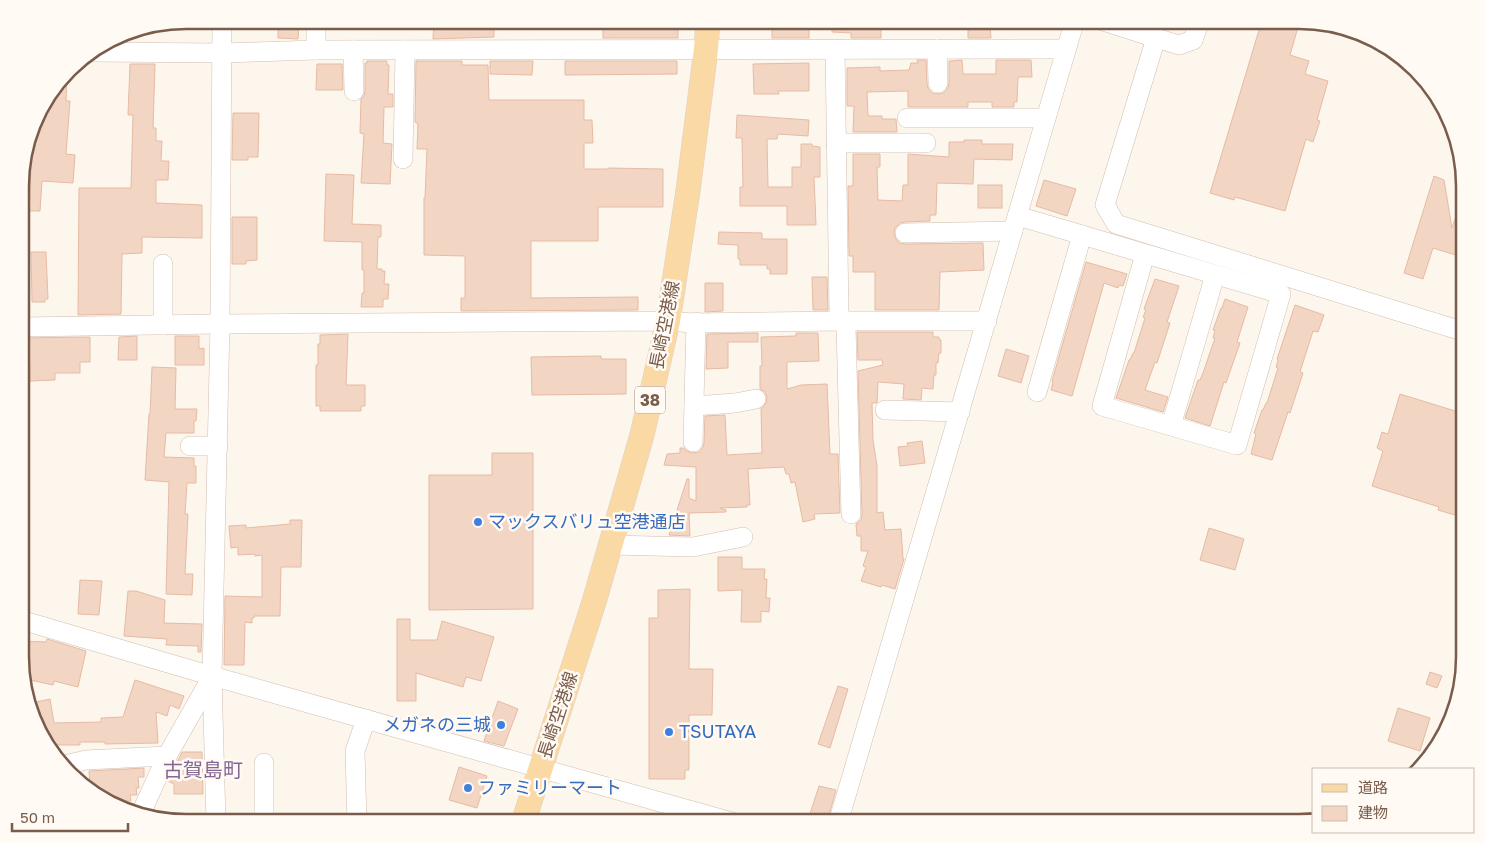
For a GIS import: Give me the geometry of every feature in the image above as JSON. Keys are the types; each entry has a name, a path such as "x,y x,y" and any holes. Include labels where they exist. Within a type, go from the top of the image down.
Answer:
{"main road":[{"name":"長崎空港線","path":"526,814 594,602 642,435 668,321 688,191 707,29"}],"street":[{"path":"216,814 212,676 220,324 222,29"},
{"path":"316,29 316,50"},
{"path":"841,814 1072,29"},
{"path":"1128,29 1179,45 1193,40 1197,29"},
{"path":"1156,38 1106,205 1116,224 1456,329"},
{"path":"835,49 839,315 846,327 840,405 851,514"},
{"path":"937,49 938,83"},
{"path":"104,52 1066,49"},
{"path":"353,50 354,91"},
{"path":"403,158 397,136 405,50"},
{"path":"907,118 1046,118"},
{"path":"836,143 926,143"},
{"path":"905,233 1015,223 1082,235 1281,294 1237,445 1102,406 1145,254"},
{"path":"1037,392 1082,235"},
{"path":"163,264 163,325"},
{"path":"1171,426 1216,275"},
{"path":"29,326 668,321 987,321"},
{"path":"693,442 696,322"},
{"path":"694,406 735,403 756,399"},
{"path":"885,410 960,412"},
{"path":"190,446 218,446"},
{"path":"611,545 693,547 743,537"},
{"path":"29,622 212,676 541,768 683,814"},
{"path":"143,808 168,756 212,676"},
{"path":"357,814 355,751 366,719"},
{"path":"70,763 89,753 168,756"},
{"path":"264,763 264,814"}],"building":[{"path":"278,29 299,29 298,39 278,38"},
{"path":"434,29 494,29 494,37 433,39"},
{"path":"603,29 678,29 678,38 603,38"},
{"path":"772,29 809,29 809,38 772,38"},
{"path":"832,29 881,29 881,38 851,38 851,33 832,32"},
{"path":"968,29 990,29 991,38 968,38"},
{"path":"1259,29 1297,29 1290,55 1309,61 1305,74 1328,81 1317,120 1320,121 1313,142 1306,139 1285,211 1235,197 1234,200 1210,193"},
{"path":"917,60 926,60 928,88 932,93 938,94 943,93 948,88 949,61 962,60 963,74 996,74 996,60 1031,60 1032,77 1018,77 1017,102 1014,102 1014,107 992,107 992,102 968,102 968,107 908,107 908,91 867,92 868,116 896,119 897,132 853,132 854,106 847,106 847,68 880,67 880,71 909,70 911,63 918,63"},
{"path":"367,61 387,61 387,65 389,65 388,94 393,94 393,107 384,107 383,143 392,144 390,184 361,183 364,134 360,133 361,99 365,91 365,63"},
{"path":"416,61 462,61 462,65 488,65 489,100 584,100 584,120 592,120 593,143 584,143 584,169 663,169 663,207 598,207 598,241 531,241 531,298 638,297 638,310 461,311 461,298 465,298 465,256 424,255 424,198 427,149 417,149 418,124 415,122"},
{"path":"490,61 533,61 532,75 490,74"},
{"path":"565,61 677,61 677,74 565,75"},
{"path":"809,63 809,91 778,91 779,94 754,94 753,64"},
{"path":"130,64 155,64 153,128 156,128 156,141 162,141 161,161 169,161 168,180 156,180 156,203 202,205 202,238 142,237 142,253 122,254 121,314 78,315 79,188 131,188 133,115 128,115"},
{"path":"317,64 342,64 343,90 316,90"},
{"path":"67,84 66,101 70,101 66,154 75,155 73,183 42,181 40,211 29,211 30,165 37,135 50,107"},
{"path":"233,113 259,113 258,157 248,157 248,160 232,160"},
{"path":"737,115 809,120 808,136 778,134 777,139 767,139 768,187 792,187 792,167 801,167 801,144 812,144 812,146 820,147 820,177 814,177 816,225 787,225 787,206 740,206 740,187 743,187 742,138 736,138"},
{"path":"964,140 982,140 982,144 1013,144 1012,160 974,159 973,184 937,183 936,215 930,215 930,221 900,223 895,228 894,234 899,243 905,244 983,243 984,270 940,272 939,310 875,310 875,272 853,272 853,256 849,256 848,186 853,186 853,154 880,154 880,167 877,167 878,200 902,201 903,185 908,185 908,154 949,157 949,142 964,142"},
{"path":"326,174 354,175 352,224 381,225 381,237 378,237 377,269 385,271 384,284 389,284 388,299 383,299 383,307 361,307 362,293 364,293 362,242 324,241"},
{"path":"1434,176 1444,180 1452,228 1456,216 1456,255 1433,248 1423,279 1404,273"},
{"path":"1044,180 1076,189 1067,216 1036,206"},
{"path":"978,185 1002,185 1002,208 978,208"},
{"path":"232,217 257,217 257,260 246,261 246,264 232,264"},
{"path":"719,232 762,233 762,239 787,239 787,274 770,274 770,269 767,269 767,265 740,265 738,245 718,244"},
{"path":"31,252 46,252 48,299 45,299 45,302 32,302"},
{"path":"1086,262 1127,274 1123,286 1119,285 1118,288 1104,283 1072,396 1051,390"},
{"path":"812,277 827,277 828,310 813,310"},
{"path":"1155,279 1179,286 1167,322 1170,323 1157,363 1155,362 1145,390 1168,397 1163,412 1116,398 1129,360 1134,353 1145,318 1143,317 1146,310 1144,309"},
{"path":"705,283 723,283 723,311 705,312"},
{"path":"1225,299 1248,307 1237,342 1240,343 1226,383 1224,382 1210,426 1185,418 1215,338 1213,338 1215,330 1213,330"},
{"path":"1295,305 1324,315 1318,332 1313,331 1300,372 1303,373 1272,460 1251,454 1256,434 1254,433 1262,410 1267,403 1278,368 1276,367 1277,359"},
{"path":"857,332 933,332 933,337 939,337 941,340 941,353 939,353 938,363 936,363 933,389 922,388 921,400 903,399 904,384 878,382 877,403 872,403 873,440 877,466 877,513 883,512 885,530 901,529 904,559 895,589 861,581 866,567 863,566 868,551 861,551 861,536 857,536 856,524 861,520 862,514 858,371 883,365 882,360 858,360"},
{"path":"758,333 758,342 728,342 728,368 706,369 707,334"},
{"path":"796,333 818,333 819,361 787,362 787,389 801,385 827,384 830,454 838,454 840,513 814,514 815,519 803,522 795,482 791,483 789,474 786,474 784,467 748,469 750,505 747,505 747,507 720,508 726,510 726,512 689,513 690,536 669,535 687,479 689,479 689,498 696,501 696,467 664,465 667,454 680,453 680,448 692,453 699,452 704,443 705,416 725,415 727,455 762,453 761,409 766,403 767,397 765,392 760,389 760,366 762,366 761,337 796,336"},
{"path":"348,334 346,385 365,385 365,406 361,406 361,411 320,411 320,406 316,406 316,365 318,365 320,335"},
{"path":"137,336 137,360 118,360 119,337"},
{"path":"175,336 199,336 199,349 204,348 204,365 175,365"},
{"path":"90,337 90,362 80,362 80,373 55,373 55,380 30,381 29,338"},
{"path":"1006,349 1029,356 1021,383 998,376"},
{"path":"601,356 601,359 626,359 626,394 532,395 531,357"},
{"path":"152,367 176,368 175,409 197,409 194,433 166,433 164,457 194,458 194,466 196,466 196,483 187,483 185,514 188,514 185,574 193,574 192,595 166,594 169,482 145,480"},
{"path":"1400,394 1456,411 1456,515 1438,510 1439,507 1372,486 1383,451 1377,448 1382,432 1388,434"},
{"path":"922,441 925,463 900,466 898,447 908,446 907,443"},
{"path":"492,453 533,453 533,609 429,610 429,475 492,475"},
{"path":"290,520 302,520 301,567 281,567 280,616 254,616 252,623 245,622 244,665 224,665 225,596 262,597 262,555 238,555 238,547 231,548 229,526 246,525 246,528 290,524"},
{"path":"1209,528 1244,539 1235,570 1200,560"},
{"path":"718,557 742,557 742,569 765,569 764,579 767,579 766,598 770,598 769,612 761,611 761,622 741,622 742,590 718,591"},
{"path":"80,580 102,581 99,615 78,614"},
{"name":"TSUTAYA","path":"690,589 689,669 713,669 712,715 689,715 689,770 685,770 685,779 649,779 649,618 658,618 658,590"},
{"path":"128,591 136,591 165,600 164,623 202,624 201,652 198,652 198,646 166,645 167,639 124,636"},
{"path":"397,619 410,619 410,640 437,640 442,621 494,637 481,681 466,677 463,687 416,673 416,701 397,701"},
{"path":"47,639 86,651 78,687 54,681 53,685 30,680 29,641 46,642"},
{"path":"1430,672 1442,676 1437,688 1426,684"},
{"path":"135,680 184,696 179,709 170,705 167,716 156,712 158,743 105,744 105,742 80,742 80,745 57,745 57,747 50,736 35,702 50,699 54,723 101,722 101,718 123,717"},
{"path":"838,686 848,689 830,748 818,744"},
{"name":"メガネの三城","path":"498,701 518,709 504,746 484,741"},
{"path":"1398,708 1430,718 1420,751 1388,741"},
{"path":"182,752 202,752 203,794 174,794 174,784 168,781"},
{"name":"ファミリーマート","path":"459,767 487,776 477,808 449,800"},
{"path":"144,768 144,777 138,777 139,788 136,788 137,795 130,795 131,801 126,802 90,782 89,771"},
{"path":"819,786 836,790 829,814 810,814"}],"place":[{"name":"マックスバリュ空港通店","path":"478,522"},
{"name":"メガネの三城","path":"501,725"},
{"name":"TSUTAYA","path":"669,732"},
{"name":"ファミリーマート","path":"468,788"}],"district":[{"name":"古賀島町","path":"203,770"}]}
